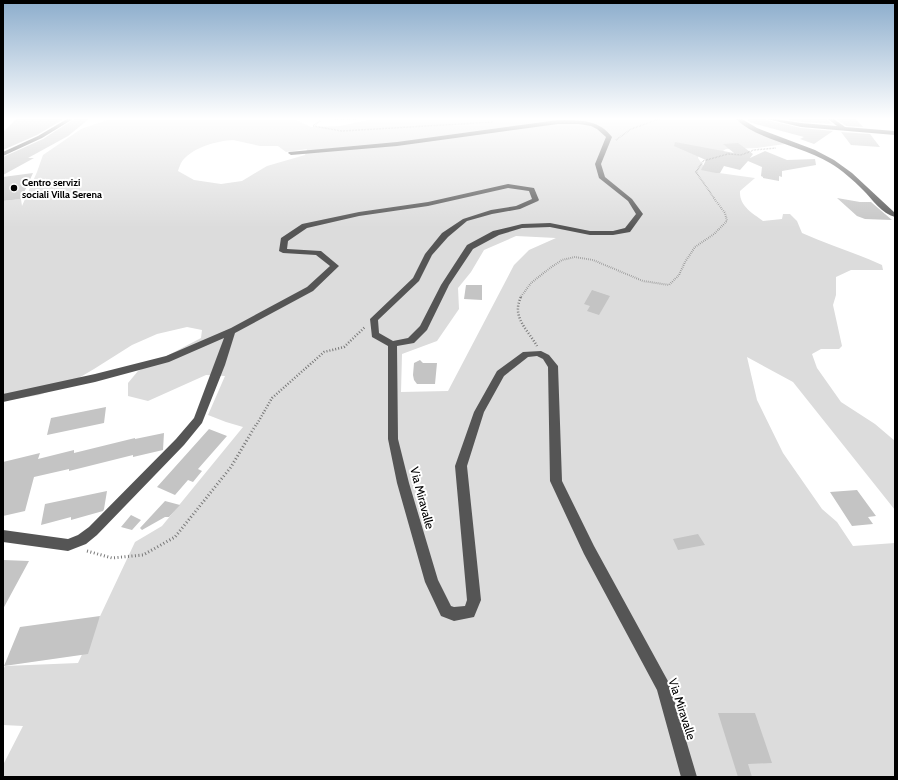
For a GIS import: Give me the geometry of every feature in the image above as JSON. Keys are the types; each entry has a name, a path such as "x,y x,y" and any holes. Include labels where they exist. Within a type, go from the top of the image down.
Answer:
{"street":[{"path":"3,398 95,378 170,359 231,332 310,289 335,266 318,253 282,251 284,240 305,226 360,214 428,204 508,186 532,189 536,200 518,208 491,212 465,220 444,235 429,254 416,279 374,319 375,336 392,344 411,341 424,328 445,285 470,247 496,233 522,226 550,225 590,233 613,233 627,230 640,214 630,200 602,178 598,164 602,155"},
{"path":"822,155 842,168 890,213 895,215"},
{"path":"3,536 67,545 82,540 93,531 175,447 198,420 220,365 231,332"},
{"name":"Via Miravalle","path":"392,344 393,438 403,483 432,582 446,611 454,614 469,612 474,600 461,466 478,412 500,374 526,354 538,353 546,357 553,366 556,481 589,550 664,688 690,777"}],"path":[{"path":"538,353 537,346 517,315 518,300 532,283 548,270 564,260 582,257 596,260 634,278 654,284 669,285 679,275 685,262 695,247 714,234 727,221 725,213 704,187 696,172 703,161 723,155"},
{"path":"67,545 112,558 143,554 175,537 231,467 272,398 324,352 344,347 374,319"}],"shaded area":[{"path":"43,155 188,155 182,161 178,171 194,180 221,184 242,181 267,166 304,155 698,155 698,158 705,168 719,173 755,178 740,191 740,196 747,209 763,221 782,219 783,214 790,214 797,221 802,233 882,265 883,270 851,270 836,277 836,295 833,305 842,346 839,349 821,349 812,354 817,368 841,402 875,424 895,441 895,510 793,382 747,357 757,400 783,453 822,509 837,522 853,546 895,543 895,777 3,777 3,765 23,726 3,725 3,670 5,666 78,663 135,542 162,526 243,427 208,415 225,376 206,375 148,401 128,396 128,383 138,371 201,338 202,330 187,327 157,334 132,345 65,386 39,395 3,401 3,201 21,199 22,206","holes":["516,236 556,238 529,250 514,265 448,391 401,392 402,354 437,341 459,309 458,288 471,272 484,250"]}],"building":[{"path":"7,155 33,155 28,158 34,158 3,175 3,157"},
{"path":"695,155 752,155 750,158 756,155 776,155 787,160 815,159 816,165 782,171 782,177 779,176 779,181 763,178 761,176 762,167 748,161 740,170 724,166 720,173 701,170 706,160"},
{"name":"Centro servizi sociali Villa Serena","path":"33,173 21,199 3,201 3,177"},
{"path":"837,198 860,202 871,202 892,220 865,219 857,216"},
{"path":"466,285 482,285 482,300 464,299"},
{"path":"592,290 610,296 599,315 587,311 590,306 584,304"},
{"path":"420,360 423,363 437,363 435,384 417,384 414,380 414,363"},
{"path":"106,407 104,423 47,435 51,418"},
{"path":"209,429 227,436 198,469 202,471 193,482 188,480 175,495 157,487"},
{"path":"164,433 163,450 133,457 133,455 69,471 69,469 34,477 25,511 3,516 3,462 40,453 38,459 74,450 74,453 135,438"},
{"path":"857,490 876,516 868,517 873,524 852,526 830,492"},
{"path":"107,491 103,511 71,520 71,517 41,525 45,504"},
{"path":"165,501 180,505 169,517 165,517 142,530 140,528"},
{"path":"131,515 141,520 132,530 121,527"},
{"path":"698,534 705,545 678,550 673,539"},
{"path":"3,560 29,561 3,609"},
{"path":"100,616 88,654 4,666 20,627"},
{"path":"718,713 755,713 772,763 748,764 752,777 738,777"}],"place":[{"name":"Centro servizi sociali Villa Serena","path":"14,188"}]}
